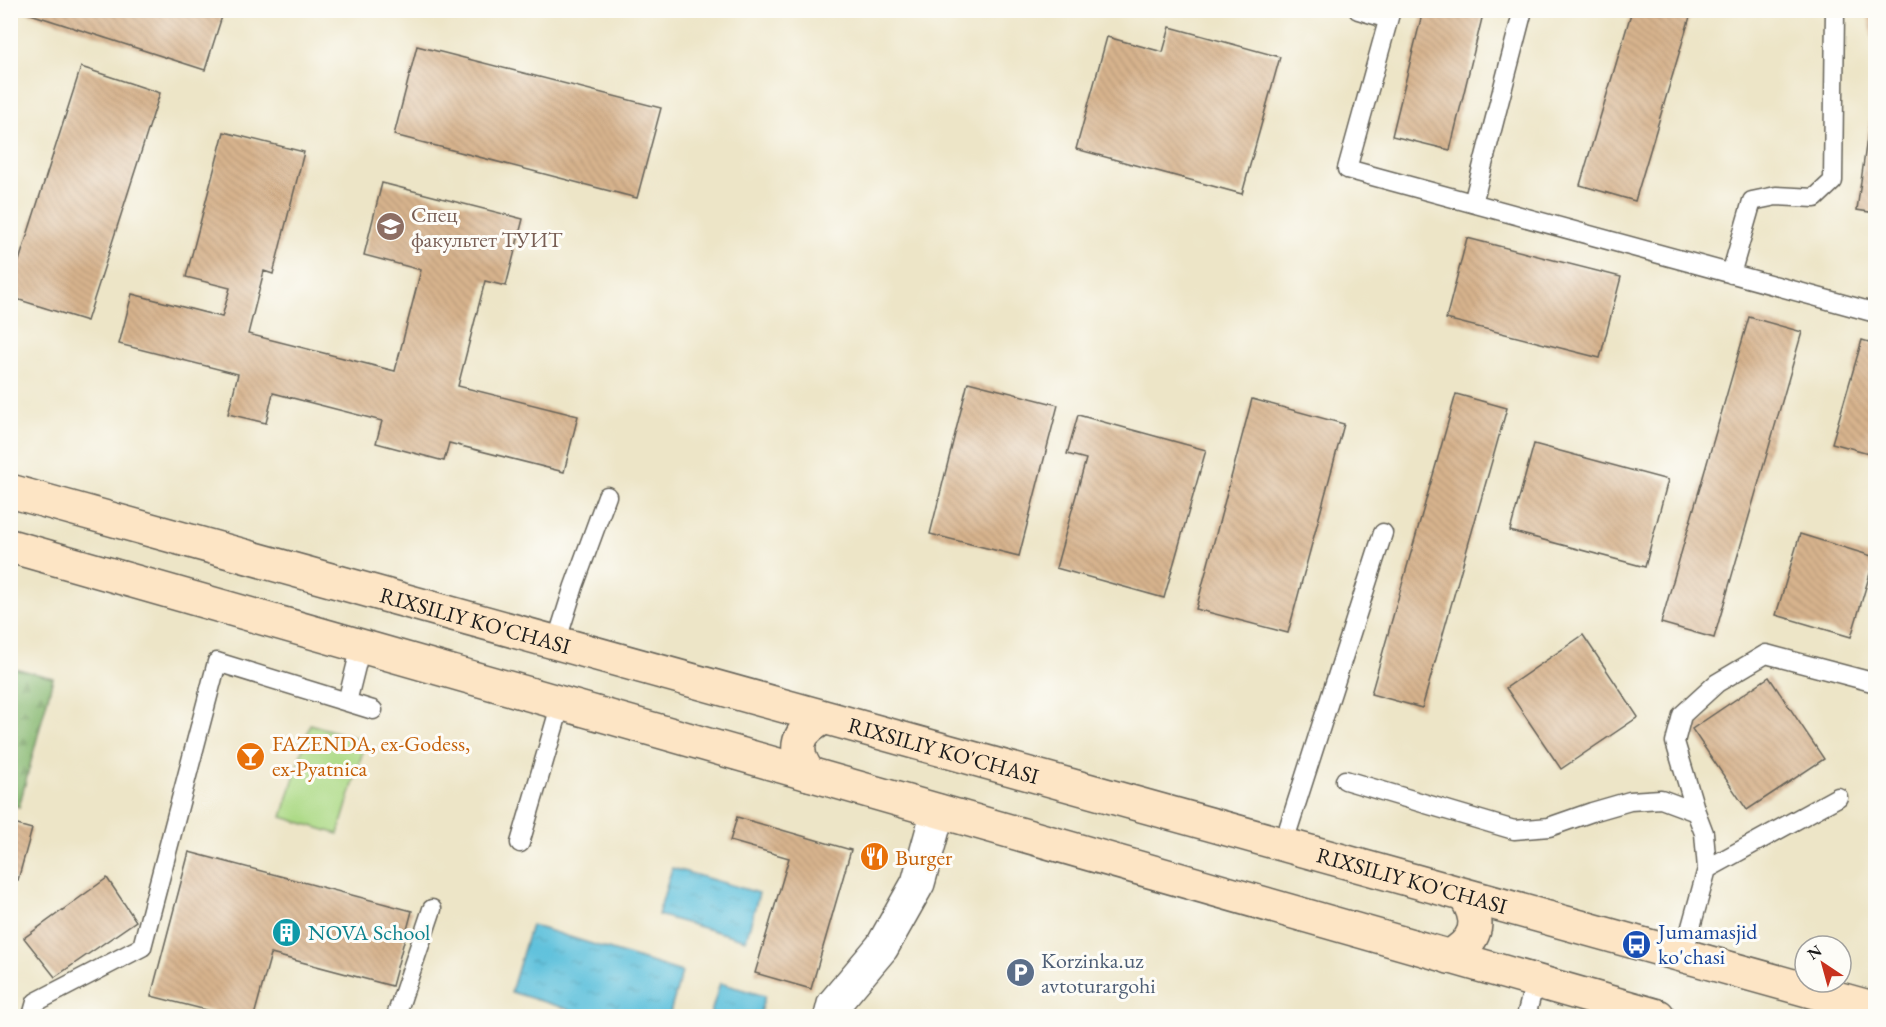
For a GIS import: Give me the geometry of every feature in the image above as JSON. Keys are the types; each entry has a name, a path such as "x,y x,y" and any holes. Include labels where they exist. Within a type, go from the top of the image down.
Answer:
{"main road":[{"name":"RIXSILIY KO'CHASI","path":"10,491 1683,956 1874,1004"},
{"path":"99,571 90,565 85,557 84,538 95,526 113,520"},
{"path":"10,546 1658,1017"},
{"path":"809,774 800,759 799,741 809,727 824,718"},
{"path":"1449,957 1464,947 1475,931 1474,914 1465,896"}],"street":[{"path":"831,1017 834,1004 882,947 918,883 938,811"}],"lane":[{"path":"1358,10 1389,15 1347,170 1875,313"},
{"path":"1473,204 1522,10"},
{"path":"1731,274 1752,201 1776,196 1815,198 1833,181 1835,10"},
{"path":"556,643 607,496"},
{"path":"1283,845 1383,533"},
{"path":"347,702 361,646"},
{"path":"1683,956 1707,869 1704,833 1675,742 1682,715 1717,683 1766,654 1875,683"},
{"path":"32,1017 36,1002 142,947 217,663 373,710"},
{"path":"520,843 561,703"},
{"path":"1345,780 1514,830 1550,827 1630,801 1661,800 1696,812"},
{"path":"1707,869 1838,797"},
{"path":"396,1017 432,909"},
{"path":"1526,1017 1535,982"}],"green space":[{"path":"10,667 53,678 19,807 11,804"},
{"path":"310,724 366,741 338,834 282,817"}],"water":[{"path":"672,868 759,893 746,940 658,915"},
{"path":"531,925 682,972 669,1016 591,1016 511,992"},
{"path":"720,983 765,996 759,1016 710,1016"}],"building":[{"path":"18,10 224,10 205,70"},
{"path":"1423,10 1484,10 1450,150 1392,136"},
{"path":"1632,10 1692,10 1635,201 1580,185"},
{"path":"1867,10 1876,10 1876,51 1874,51"},
{"path":"1170,27 1280,57 1242,194 1076,149 1107,37 1163,52"},
{"path":"417,46 661,108 637,198 394,135"},
{"path":"81,67 160,93 87,321 10,297 10,289"},
{"path":"1874,88 1876,88 1876,213 1857,210"},
{"path":"224,132 304,152 273,274 264,271 248,334 395,371 421,270 364,255 382,183 523,219 506,286 485,281 458,386 578,416 564,472 449,443 444,461 376,443 382,421 273,393 266,423 228,414 238,374 119,344 132,294 222,317 230,288 186,277"},
{"path":"1467,238 1621,277 1600,358 1446,319"},
{"path":"1749,317 1802,332 1714,638 1661,623"},
{"path":"1862,340 1876,344 1876,455 1832,443"},
{"path":"968,382 1058,405 1019,556 930,534"},
{"path":"1456,394 1507,408 1422,708 1371,694"},
{"path":"1252,399 1344,424 1288,633 1196,609"},
{"path":"1078,415 1206,450 1164,598 1056,568 1086,459 1067,454"},
{"path":"1534,444 1668,480 1645,567 1510,531"},
{"path":"1800,534 1875,557 1851,637 1776,615"},
{"path":"1583,635 1638,717 1561,769 1506,688"},
{"path":"1769,677 1824,759 1747,810 1692,729"},
{"path":"737,817 851,850 811,989 755,973 789,858 730,841"},
{"path":"10,823 32,829 18,880 10,878"},
{"name":"NOVA School","path":"189,852 412,911 392,986 271,954 254,1016 230,1016 151,996"},
{"path":"107,878 136,921 55,977 24,938"}],"place":[{"name":"Спец факультет ТУИТ","path":"390,227"},
{"name":"FAZENDA, ex-Godess, ex-Pyatnica","path":"251,756"},
{"name":"Burger","path":"874,857"},
{"name":"NOVA School","path":"287,932"},
{"name":"Jumamasjid ko'chasi","path":"1637,944"},
{"name":"Korzinka.uz avtoturargohi","path":"1020,973"}]}
